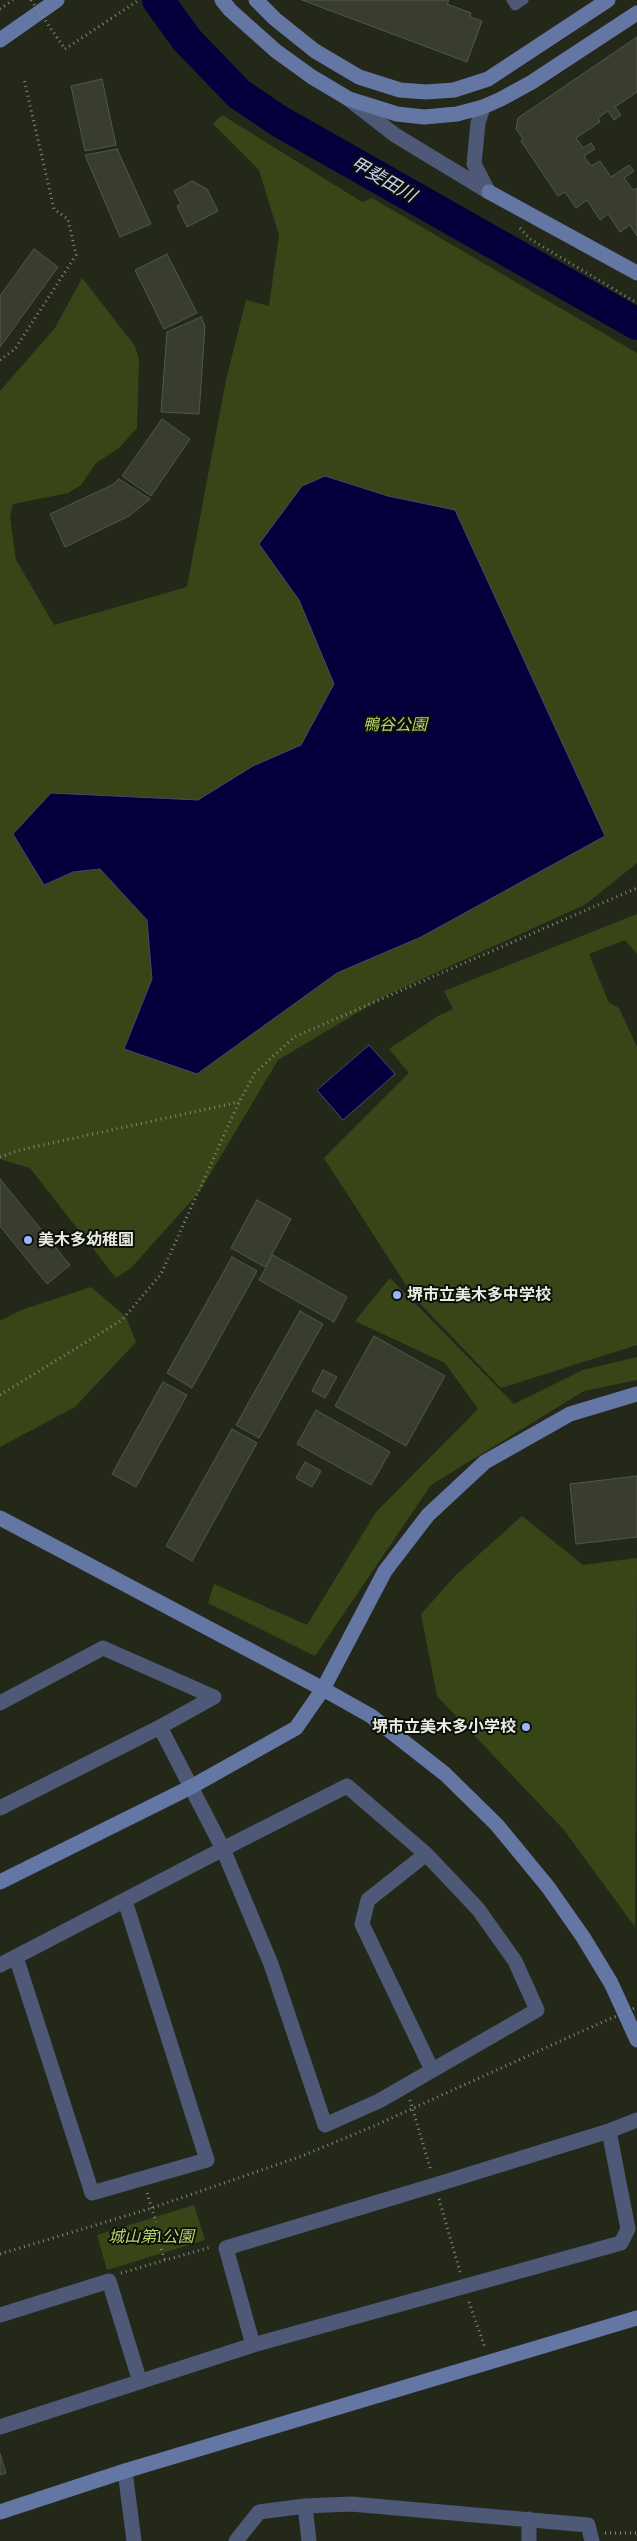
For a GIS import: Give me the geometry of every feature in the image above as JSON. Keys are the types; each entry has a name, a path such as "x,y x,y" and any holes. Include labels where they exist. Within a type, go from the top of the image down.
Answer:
{"street":[{"path":"0,40 56,0"},
{"path":"222,0 230,10 276,51 312,77 349,99 395,135 489,192 637,273"},
{"path":"256,0 275,19 315,51 359,77 400,90 426,92 454,90 488,79 608,0"},
{"path":"349,99 397,114 424,117 457,114 483,107 532,82 637,13"},
{"path":"483,107 478,123 474,164 489,192"},
{"path":"0,1882 191,1787 296,1728 324,1689 385,1571 428,1515 485,1462 570,1414 637,1394"},
{"path":"0,1518 324,1689 371,1716 445,1774 497,1825 548,1887 583,1937 611,1983 637,2040"},
{"path":"0,1703 103,1648 214,1697 160,1728 0,1808"},
{"path":"0,1964 16,1957 223,1849 347,1786 426,1854 478,1909 515,1961 537,2010 378,2101 325,2125 271,1964 223,1849 160,1728"},
{"path":"426,1854 368,1900 362,1924 432,2070"},
{"path":"16,1957 92,2193 207,2160 125,1901"},
{"path":"253,2345 226,2248 436,2185 609,2131 637,2120"},
{"path":"0,2427 253,2345 621,2243 628,2229 609,2131"},
{"path":"0,2315 108,2282 140,2382"},
{"path":"0,2512 125,2471 637,2318"},
{"path":"125,2471 134,2541"},
{"path":"236,2541 259,2512 305,2506 351,2504 588,2524 591,2537"},
{"path":"305,2506 309,2541"},
{"path":"529,2518 529,2541"}],"lane":[{"path":"511,0 515,6 524,0"}],"path":[{"path":"0,9 12,0"},
{"path":"31,0 65,49 139,0"},
{"path":"0,360 15,349 76,255 68,219 54,209 24,79"},
{"path":"0,1395 122,1320 161,1274 239,1102 255,1073 294,1037 637,888"},
{"path":"0,1157 20,1150 239,1102"},
{"path":"0,2254 152,2208 302,2156 637,2007"},
{"path":"405,2086 436,2185 464,2287 489,2362"},
{"path":"152,2208 156,2222"},
{"path":"108,2282 116,2275 165,2260 216,2246 226,2248"},
{"path":"162,2249 165,2260"},
{"path":"591,2537 637,2533"}],"green space":[{"name":"鴨谷公園","path":"222,115 362,202 372,198 637,353 637,863 586,904 387,995 278,1060 200,1191 131,1268 116,1278 30,1168 0,1159 0,391 55,328 82,278 135,346 139,359 137,428 119,448 96,463 81,485 68,493 13,504 10,517 16,560 54,625 187,587 226,380 246,300 269,306 279,235 259,170 213,124"},
{"path":"637,914 637,954 625,940 589,954 609,1003 619,1008 637,1047 637,1345 501,1388 413,1296 324,1158 409,1073 389,1049 438,1016 453,1009 444,991"},
{"path":"390,1278 514,1404 583,1370 637,1357 637,1380 584,1391 431,1485 315,1656 208,1603 214,1584 307,1625 376,1512 478,1409 445,1363 355,1321"},
{"path":"91,1287 126,1317 136,1342 75,1407 0,1447 0,1321 21,1310"},
{"path":"522,1516 583,1565 637,1558 635,1927 564,1830 437,1696 421,1614 456,1575"},
{"name":"城山第1公園","path":"194,2205 205,2240 107,2270 97,2235"}],"shaded area":[{"path":"325,476 388,496 455,510 605,836 421,937 337,973 197,1074 124,1049 152,979 147,920 100,869 73,872 44,885 13,834 51,793 198,800 253,766 301,745 334,684 299,600 259,544 302,486"},
{"path":"369,1045 395,1074 343,1120 317,1090"}],"building":[{"path":"302,0 449,0 447,4 471,13 470,17 482,21 467,62"},
{"path":"637,37 637,92 615,107 621,115 614,120 608,111 598,118 600,122 576,138 583,148 591,143 595,149 584,156 591,166 600,161 611,177 629,165 634,171 624,178 633,190 637,188 637,236 630,225 620,232 608,214 600,220 587,200 576,208 565,192 558,196 521,141 523,139 516,129 518,118"},
{"path":"102,79 116,145 85,151 71,86"},
{"path":"117,149 151,224 120,237 85,155"},
{"path":"192,181 207,189 218,211 187,227 177,206 181,204 174,191"},
{"path":"34,249 58,267 0,347 0,296"},
{"path":"167,254 197,313 164,329 135,270"},
{"path":"201,317 205,326 199,414 161,412 167,332"},
{"path":"162,419 190,439 151,496 122,476"},
{"path":"119,479 150,499 129,516 65,547 50,514 114,484"},
{"path":"0,1179 70,1265 47,1284 0,1226"},
{"path":"257,1200 291,1219 265,1267 231,1248"},
{"path":"273,1255 347,1297 334,1322 259,1280"},
{"path":"232,1257 257,1271 192,1388 167,1373"},
{"path":"300,1311 323,1324 259,1438 236,1425"},
{"path":"374,1336 445,1376 406,1446 335,1406"},
{"path":"323,1370 337,1377 325,1398 312,1391"},
{"path":"163,1382 187,1395 136,1487 112,1474"},
{"path":"316,1410 390,1452 371,1485 297,1444"},
{"path":"232,1429 257,1443 192,1561 166,1546"},
{"path":"305,1462 321,1471 312,1487 296,1478"},
{"path":"637,1476 637,1537 576,1544 570,1484"},
{"path":"0,2454 6,2473 0,2475"}],"waterway":[{"name":"甲斐田川","path":"158,0 187,40 239,94 279,121 637,324"}],"place":[{"name":"美木多幼稚園","path":"28,1240"},
{"name":"堺市立美木多中学校","path":"397,1295"},
{"name":"堺市立美木多小学校","path":"526,1727"}]}
